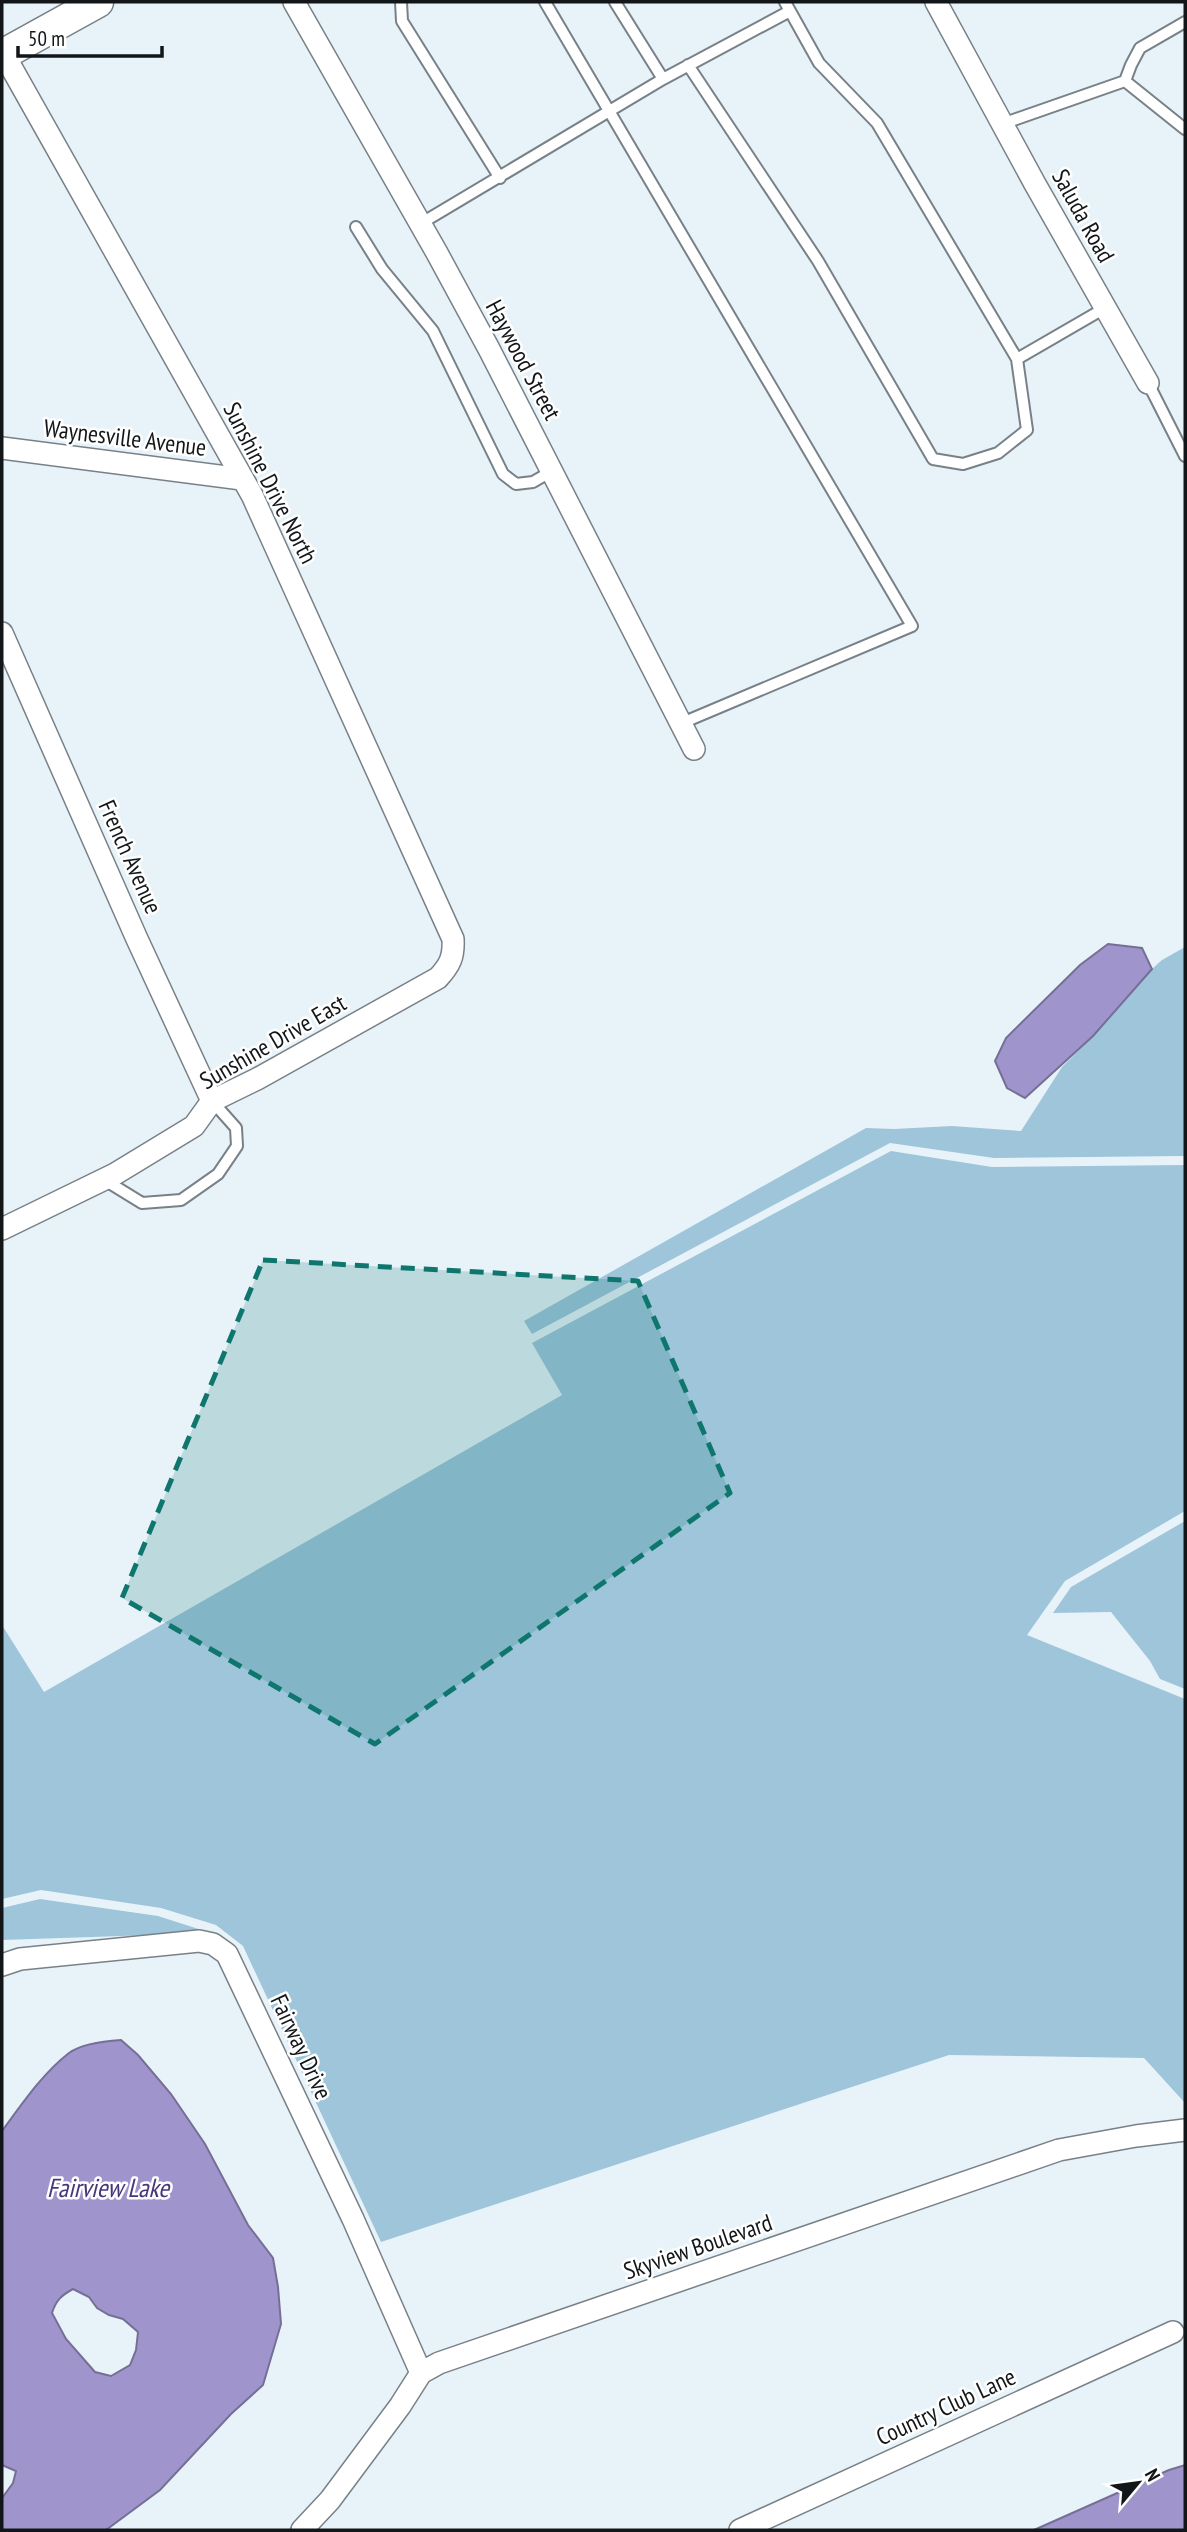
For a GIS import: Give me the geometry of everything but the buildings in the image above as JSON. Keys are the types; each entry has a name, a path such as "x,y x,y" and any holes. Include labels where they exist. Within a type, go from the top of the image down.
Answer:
{"main road":[{"path":"2,53 98,2"}],"street":[{"name":"Haywood Street","path":"294,2 489,349 694,750"},
{"name":"Saluda Road","path":"936,2 1148,383"},
{"name":"Sunshine Drive North","path":"2,53 243,479 328,660 453,939 454,954"},
{"name":"Waynesville Avenue","path":"2,448 243,479"},
{"name":"French Avenue","path":"2,633 137,939 212,1101"},
{"name":"Sunshine Drive East","path":"2,1228 103,1179 194,1126 212,1101 257,1079 438,978 449,966 454,954"},
{"name":"Fairway Drive","path":"2,1965 20,1959 199,1941 214,1944 227,1954 353,2219 421,2373"},
{"name":"Skyview Boulevard","path":"421,2373 439,2363 1059,2150 1185,2130"},
{"name":"Country Club Lane","path":"740,2530 1173,2332"},
{"path":"302,2530 330,2500 400,2406 421,2373"}],"lane":[{"path":"401,2 402,21 500,178"},
{"path":"545,2 912,626 682,723"},
{"path":"615,2 663,79"},
{"path":"420,224 500,178 663,79 788,6 819,63 877,123 1017,359 1027,430 998,453 963,464 933,458 818,261 688,65"},
{"path":"1125,81 1140,48 1185,22"},
{"path":"1002,124 1125,81"},
{"path":"1125,81 1185,129"},
{"path":"356,227 382,269 433,331 503,474 516,484 533,482 552,471"},
{"path":"1017,359 1105,308"},
{"name":"Saluda Road","path":"1148,383 1185,456"},
{"path":"103,1179 142,1203 181,1200 218,1174 237,1146 236,1128 212,1101"}],"highlighted area":[{"path":"263,1260 638,1281 730,1493 375,1744 122,1598"}],"shaded area":[{"path":"1185,947 1185,1156 994,1158 890,1143 532,1334 524,1321 866,1128 952,1126 1021,1131 1062,1067 1152,969"},
{"path":"891,1151 992,1167 1185,1165 1185,1511 1065,1581 1027,1635 1185,1699 1185,2103 1144,2058 949,2055 381,2242 243,1946 216,1925 161,1908 41,1890 2,1899 2,1625 44,1692 562,1395 532,1343"},
{"path":"1185,1521 1185,1689 1160,1679 1150,1661 1111,1612 1053,1613 1071,1587"},
{"path":"40,1899 158,1916 211,1933 2,1940 2,1908"}],"water":[{"path":"1108,944 1142,948 1152,969 1093,1036 1025,1098 1007,1088 995,1061 1006,1038 1080,965"},
{"name":"Fairview Lake","path":"121,2040 138,2055 171,2094 205,2144 248,2225 273,2258 281,2324 263,2385 231,2414 160,2490 106,2530 2,2530 2,2498 13,2483 16,2471 2,2465 2,2131 41,2080 69,2053 87,2045","holes":["73,2289 89,2297 97,2308 123,2319 138,2332 136,2350 130,2365 111,2376 95,2372 66,2339 52,2313 60,2298"]},
{"path":"1185,2465 1185,2530 1034,2530 1169,2470"}]}
